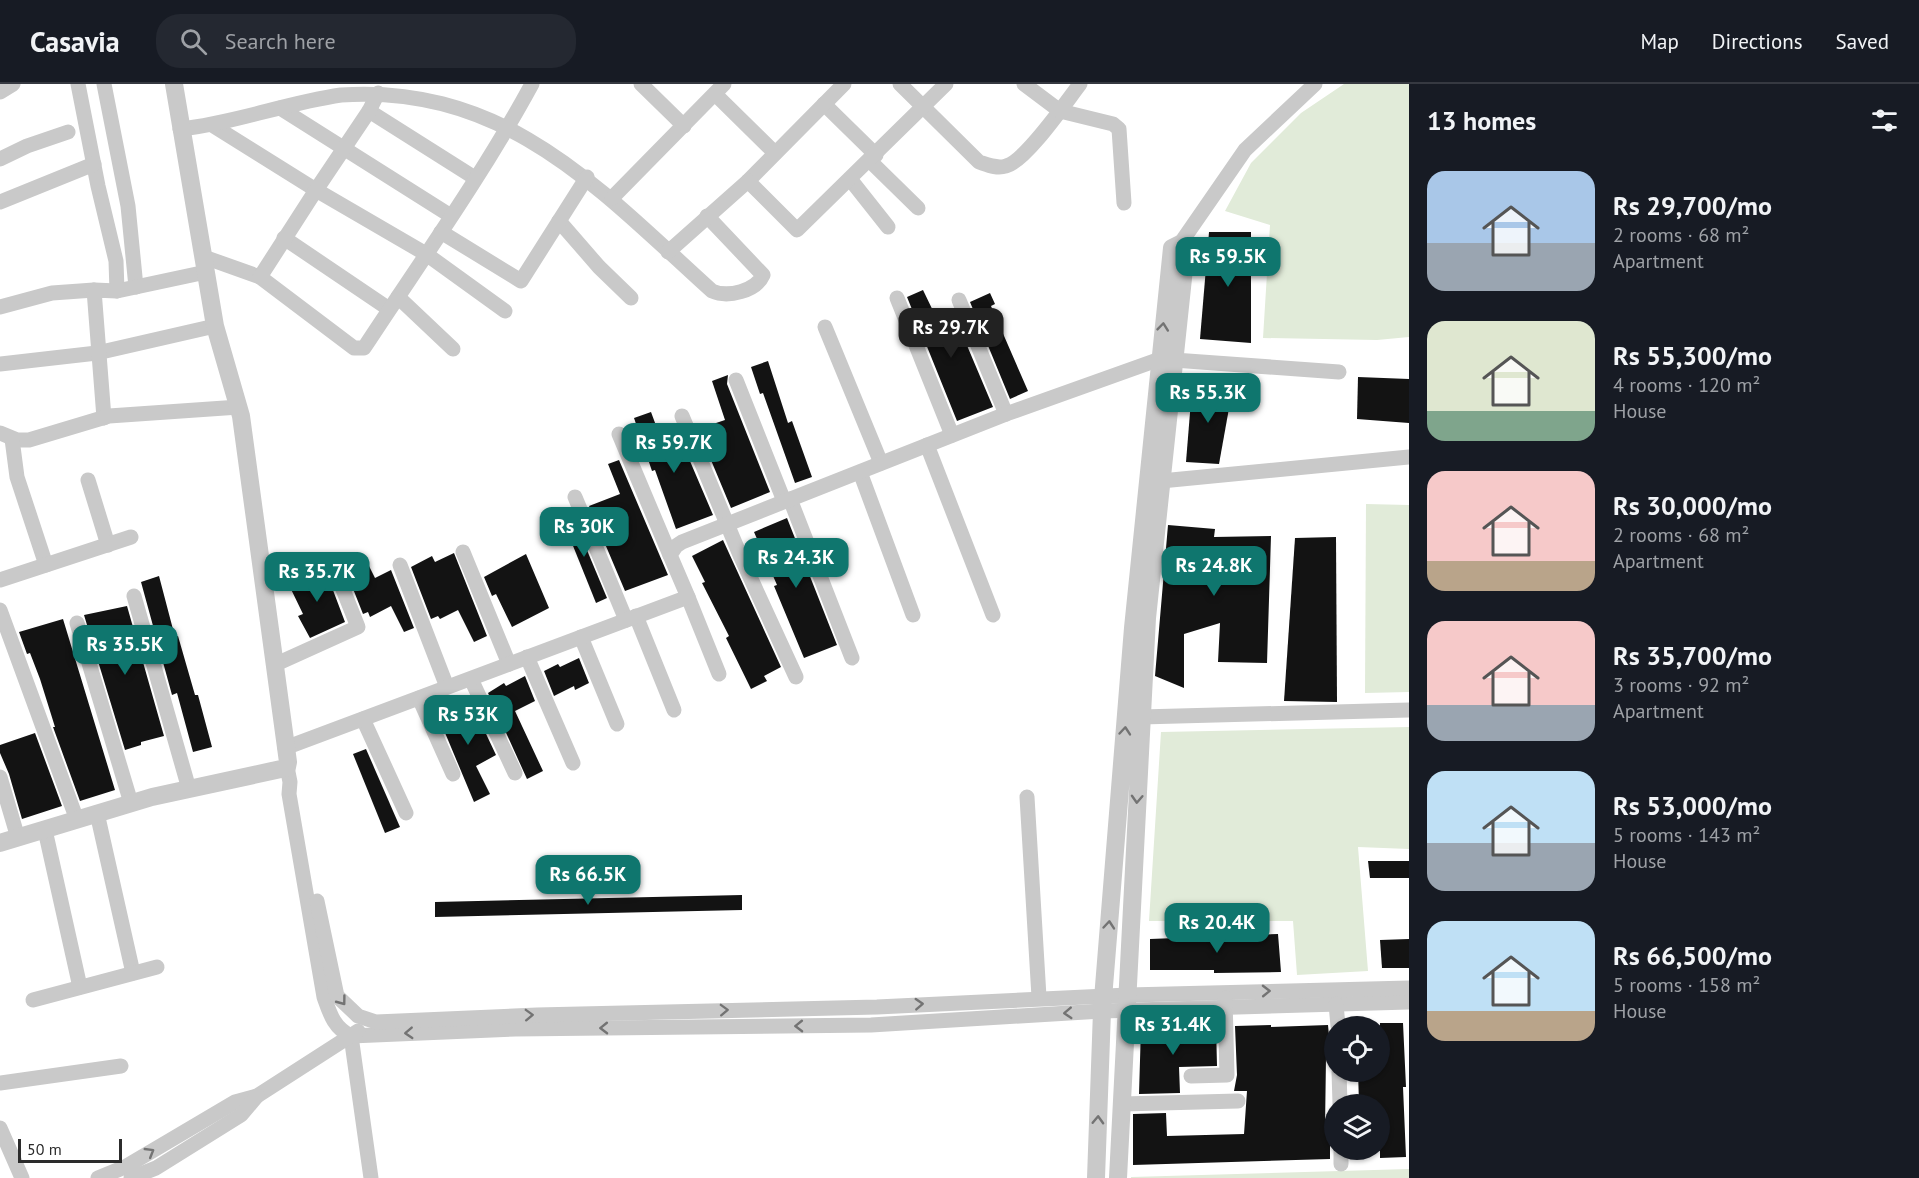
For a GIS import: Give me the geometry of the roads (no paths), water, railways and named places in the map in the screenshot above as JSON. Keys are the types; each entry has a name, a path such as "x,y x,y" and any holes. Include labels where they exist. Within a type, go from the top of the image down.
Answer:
{"street":[{"path":"0,92 13,84"},
{"path":"78,84 116,261 117,291"},
{"path":"104,84 128,206 136,287"},
{"path":"174,84 215,326 241,417 288,762 288,794 324,997 342,1032 351,1036 515,1029 877,1025 1103,1004 1358,996 1409,988"},
{"path":"0,308 52,293 117,291 205,265 260,277 354,348 364,348 476,178 532,84"},
{"path":"641,84 684,126"},
{"path":"668,252 748,181 844,84"},
{"path":"900,84 979,162 995,167 1012,164 1024,154 1080,84"},
{"path":"748,181 797,230 946,84"},
{"path":"1024,84 1060,111 1113,124 1119,129 1124,203"},
{"path":"1096,1178 1103,1004 1167,359 1186,250 1180,244 1245,150 1315,84"},
{"path":"180,129 212,126 342,95 378,93 399,88 463,104 511,122 541,141 612,198 668,252 716,293 734,293 757,283 763,274 707,216"},
{"path":"612,198 720,89 775,153"},
{"path":"260,277 344,150 378,93"},
{"path":"824,104 918,208"},
{"path":"280,108 451,216"},
{"path":"369,111 476,178"},
{"path":"212,126 426,254 505,310"},
{"path":"0,159 68,132"},
{"path":"0,202 94,164"},
{"path":"441,232 521,281 587,177"},
{"path":"850,179 888,227"},
{"path":"559,221 599,267 631,298"},
{"path":"284,238 393,303 453,349"},
{"path":"94,290 97,353 104,418"},
{"path":"897,298 952,435"},
{"path":"959,300 1006,414"},
{"path":"0,364 97,353 215,326"},
{"path":"825,327 881,463"},
{"path":"1118,1178 1141,717 1145,572 1161,480 1167,359"},
{"path":"670,555 682,542 787,500 1006,414 1167,359 1339,372"},
{"path":"736,380 852,658"},
{"path":"682,416 727,524 796,677"},
{"path":"46,565 6,436 29,440 104,418 241,417"},
{"path":"620,434 719,674"},
{"path":"927,445 993,615"},
{"path":"1161,480 1409,457"},
{"path":"860,472 913,615"},
{"path":"88,480 108,545"},
{"path":"575,497 674,710"},
{"path":"0,580 131,537"},
{"path":"463,552 509,664"},
{"path":"400,565 447,687"},
{"path":"274,665 358,627 334,567"},
{"path":"134,596 189,789"},
{"path":"285,748 688,597"},
{"path":"0,610 77,820"},
{"path":"78,623 130,803"},
{"path":"581,637 617,724"},
{"path":"527,657 573,763"},
{"path":"471,679 515,773"},
{"path":"419,698 453,774"},
{"path":"1141,717 1409,710"},
{"path":"363,719 406,813"},
{"path":"288,775 296,792 334,989 349,1010 372,1021 877,1007 1039,998 1103,1004"},
{"path":"0,843 130,803 189,789 288,775"},
{"path":"0,777 18,838"},
{"path":"1027,796 1039,998"},
{"path":"97,813 133,973"},
{"path":"45,830 80,987"},
{"path":"33,1000 157,967"},
{"path":"1225,999 1336,1004 1358,996 1409,1002"},
{"path":"1191,1076 1227,1076 1225,999"},
{"path":"1336,1004 1337,1016"},
{"path":"839,1007 840,1026"},
{"path":"877,1007 877,1025"},
{"path":"98,1178 125,1167 235,1102 257,1096 372,1021"},
{"path":"351,1036 371,1178"},
{"path":"0,1083 121,1066"},
{"path":"131,1178 156,1167 241,1115 257,1096"},
{"path":"1122,1104 1238,1101"},
{"path":"0,1128 22,1178"}]}
